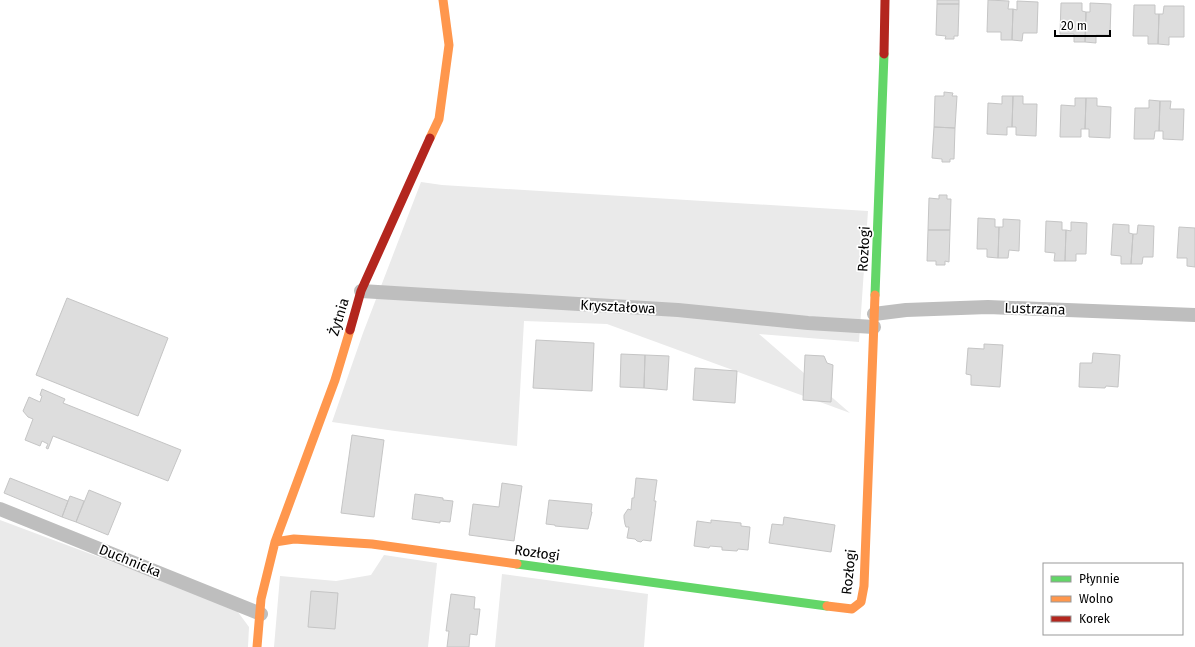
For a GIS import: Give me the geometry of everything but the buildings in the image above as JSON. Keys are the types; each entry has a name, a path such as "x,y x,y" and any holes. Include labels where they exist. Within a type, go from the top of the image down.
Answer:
{"street":[{"name":"Żytnia","path":"257,647 262,599 275,542 334,380 362,292 438,118 449,45 443,0"},
{"name":"Rozłogi","path":"275,542 294,539 372,544 839,608 852,608 861,602 864,586 874,321 880,211 885,0"},
{"name":"Kryształowa","path":"362,292 678,310 808,323 874,321"},
{"name":"Lustrzana","path":"874,321 906,310 988,307 1195,316"},
{"name":"Duchnicka","path":"0,509 261,614"}],"shaded area":[{"path":"421,182 442,185 868,211 859,342 759,334 850,413 607,324 524,321 517,446 332,422 363,333"},
{"path":"0,520 235,608 249,627 248,647 0,647"},
{"path":"384,555 437,563 428,647 274,647 280,576 336,581 371,575"},
{"path":"502,574 648,594 644,647 495,647"}],"traffic: fast":[{"path":"875,295 884,54"},
{"path":"517,564 827,606"}],"traffic: slow":[{"path":"430,138 439,119 449,45 443,0"},
{"path":"827,606 852,609 861,602 864,586 875,295"},
{"path":"257,647 261,599 275,542 335,380 350,330"},
{"path":"275,542 294,539 372,544 517,564"}],"traffic: jam":[{"path":"884,54 885,0"},
{"path":"350,330 361,291 430,138"}]}
